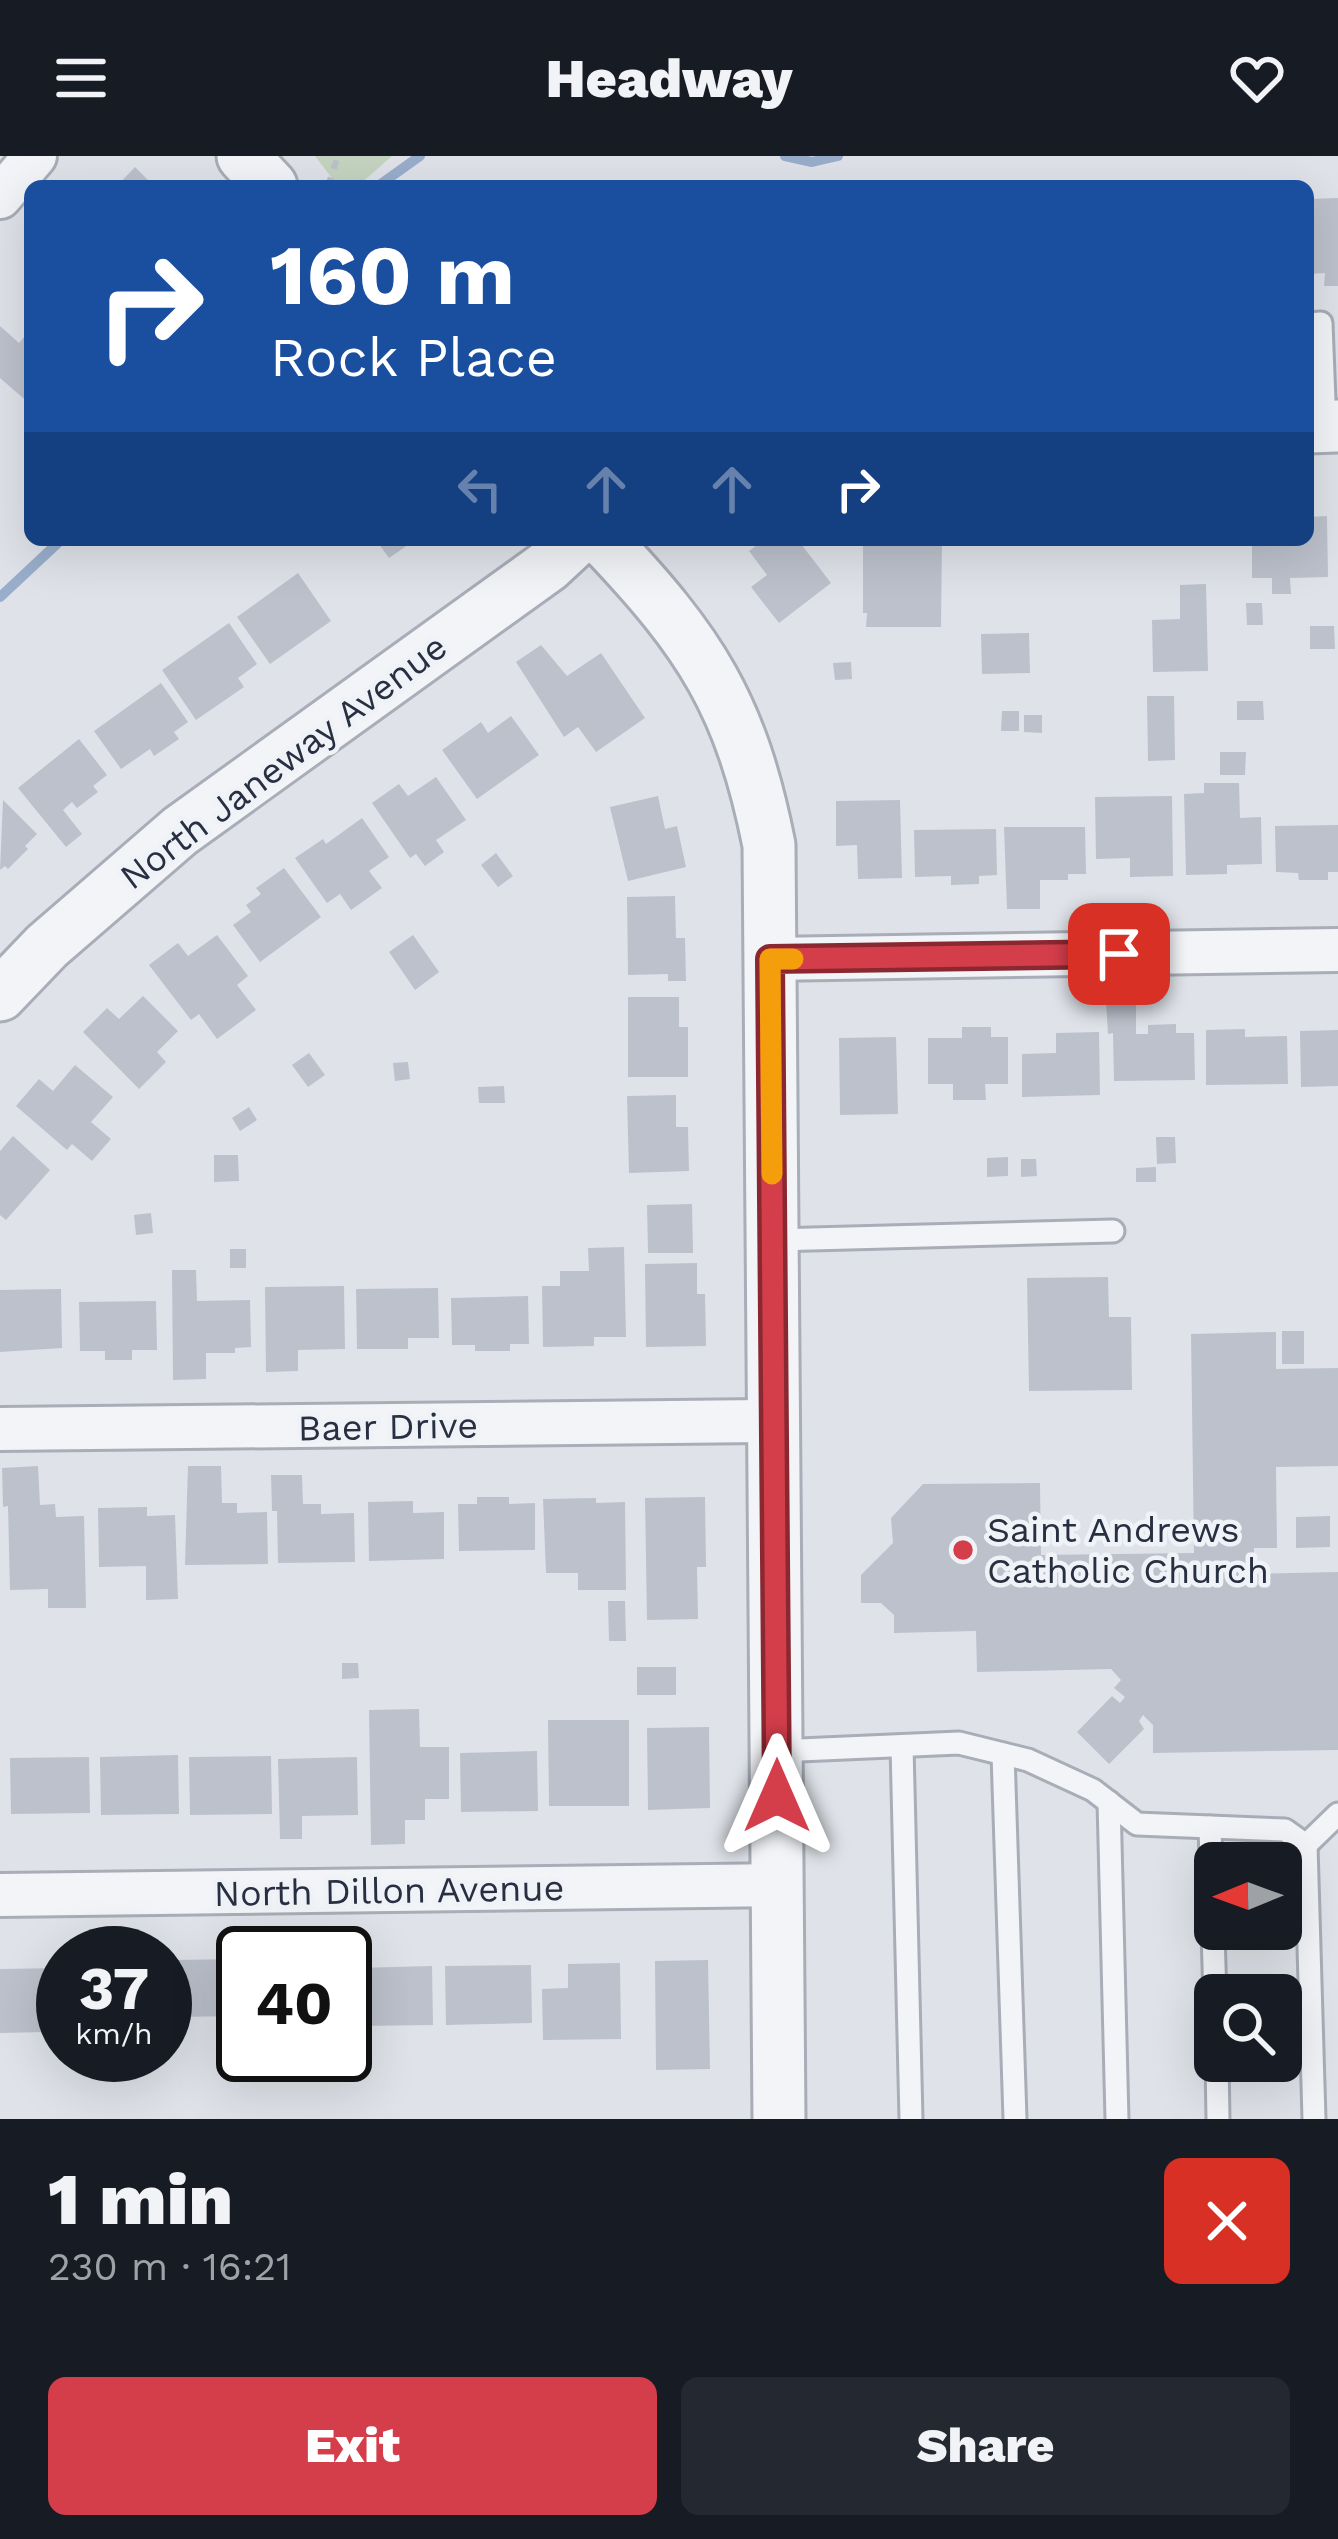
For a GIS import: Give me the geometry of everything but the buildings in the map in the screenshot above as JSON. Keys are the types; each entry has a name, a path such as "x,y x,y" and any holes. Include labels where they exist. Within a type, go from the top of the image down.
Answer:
{"street":[{"path":"0,196 35,156"},
{"name":"North Janeway Avenue","path":"0,995 47,946 180,831 570,546"},
{"path":"608,546 692,641 724,695 745,745 769,845 779,2119"},
{"path":"770,959 1338,950"},
{"name":"Baer Drive","path":"0,1429 775,1421"},
{"name":"North Dillon Avenue","path":"0,1895 778,1885"}],"lane":[{"path":"1314,324 1321,323 1324,426"},
{"path":"773,1240 1113,1231"},
{"path":"777,1751 959,1743 1028,1760 1093,1790 1137,1823 1285,1829 1306,1845"},
{"path":"902,1746 911,2119"},
{"path":"1003,1754 1015,2119"},
{"path":"1109,1802 1117,2119"},
{"path":"1314,2119 1306,1845 1338,1814"},
{"path":"1210,1826 1214,1974"},
{"path":"1217,2082 1218,2119"}],"green space":[{"path":"315,156 392,156 365,180 333,180"}],"waterway":[{"path":"386,180 420,156"},
{"path":"785,156 812,162 838,156"},
{"path":"0,597 55,546"}],"slow traffic":[{"path":"772,1174 770,959 793,959"}],"place":[{"name":"Saint Andrews Catholic Church","path":"963,1550"}],"route":[{"path":"777,1796 770,959 1119,954"}]}
